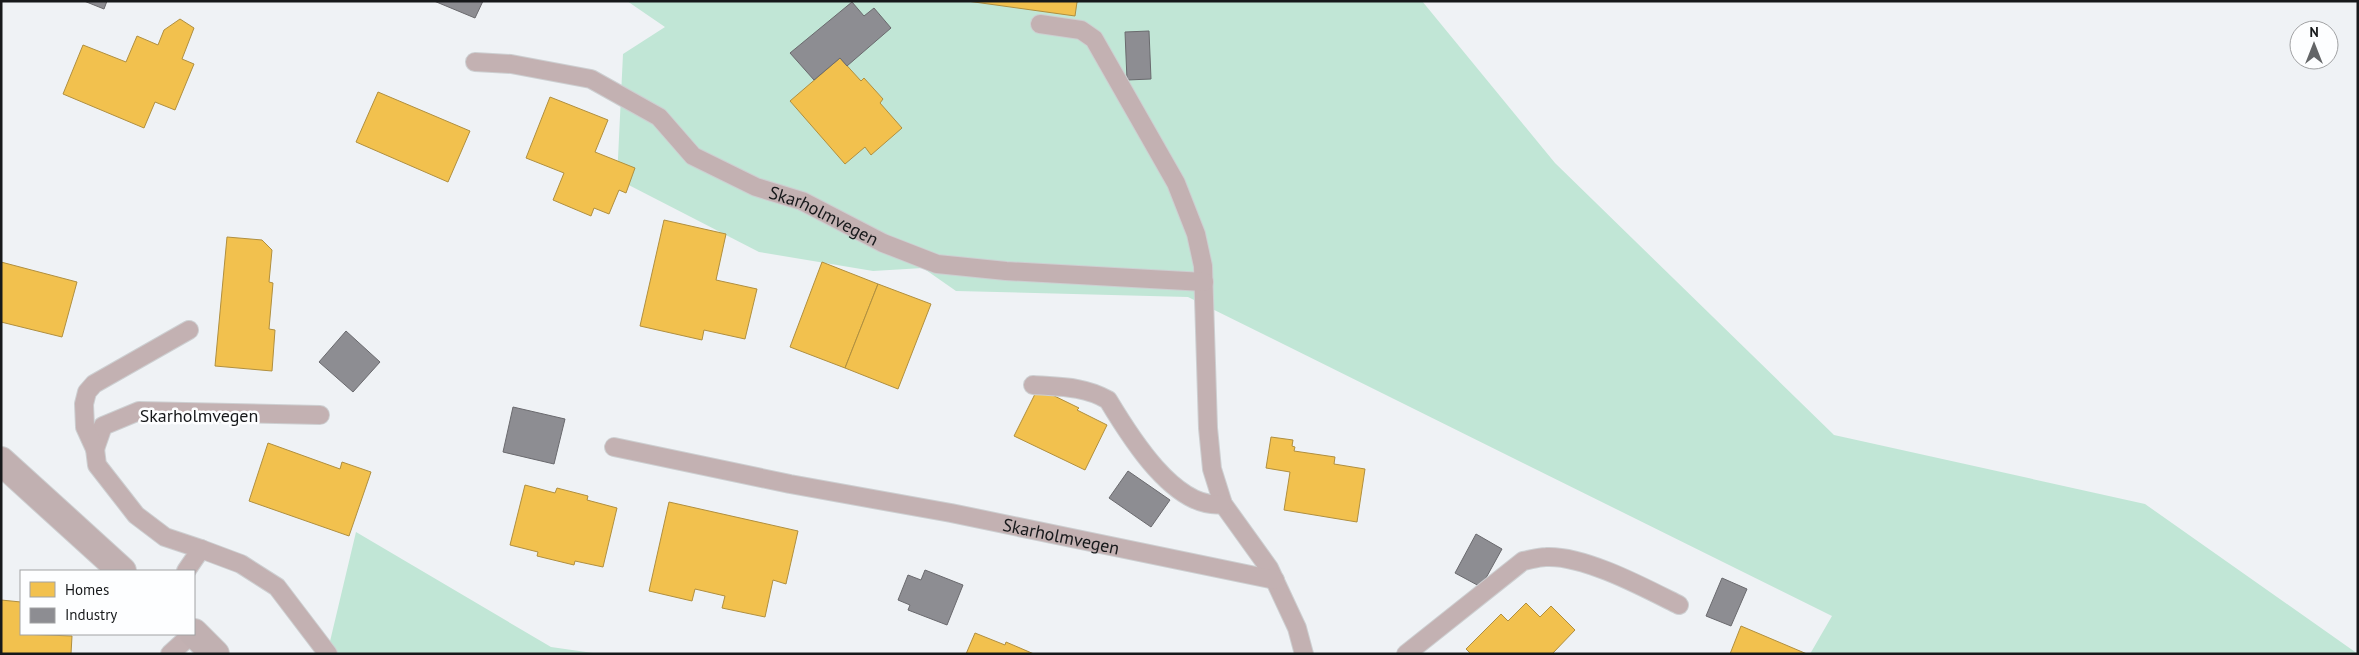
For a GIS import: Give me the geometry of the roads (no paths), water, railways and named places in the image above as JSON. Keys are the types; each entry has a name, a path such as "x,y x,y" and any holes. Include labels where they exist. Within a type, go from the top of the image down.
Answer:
{"street":[{"path":"1,461 121,570"},
{"path":"195,635 216,654"}],"lane":[{"path":"1040,24 1081,30 1094,39 1176,183 1196,234 1203,266 1208,428 1212,469 1223,504 1269,568 1275,580 1297,628 1304,654"},
{"name":"Skarholmvegen","path":"475,62 511,64 590,79 659,117 693,156 756,187 802,201 883,243 937,264 1006,271 1204,282"},
{"path":"189,330 94,384 87,392 85,427 96,449 97,465 136,515 165,537 241,564 277,587 328,654"},
{"path":"1033,385 1077,388 1097,394 1108,400 1148,461 1171,483 1189,496 1205,502 1223,504"},
{"name":"Skarholmvegen","path":"96,449 103,426 139,411 320,415"},
{"name":"Skarholmvegen","path":"614,447 790,484 960,515 1275,580"},
{"path":"187,570 200,549"},
{"path":"1406,654 1523,561 1546,557 1565,559 1631,581 1679,605"},
{"path":"170,654 191,635"}]}
